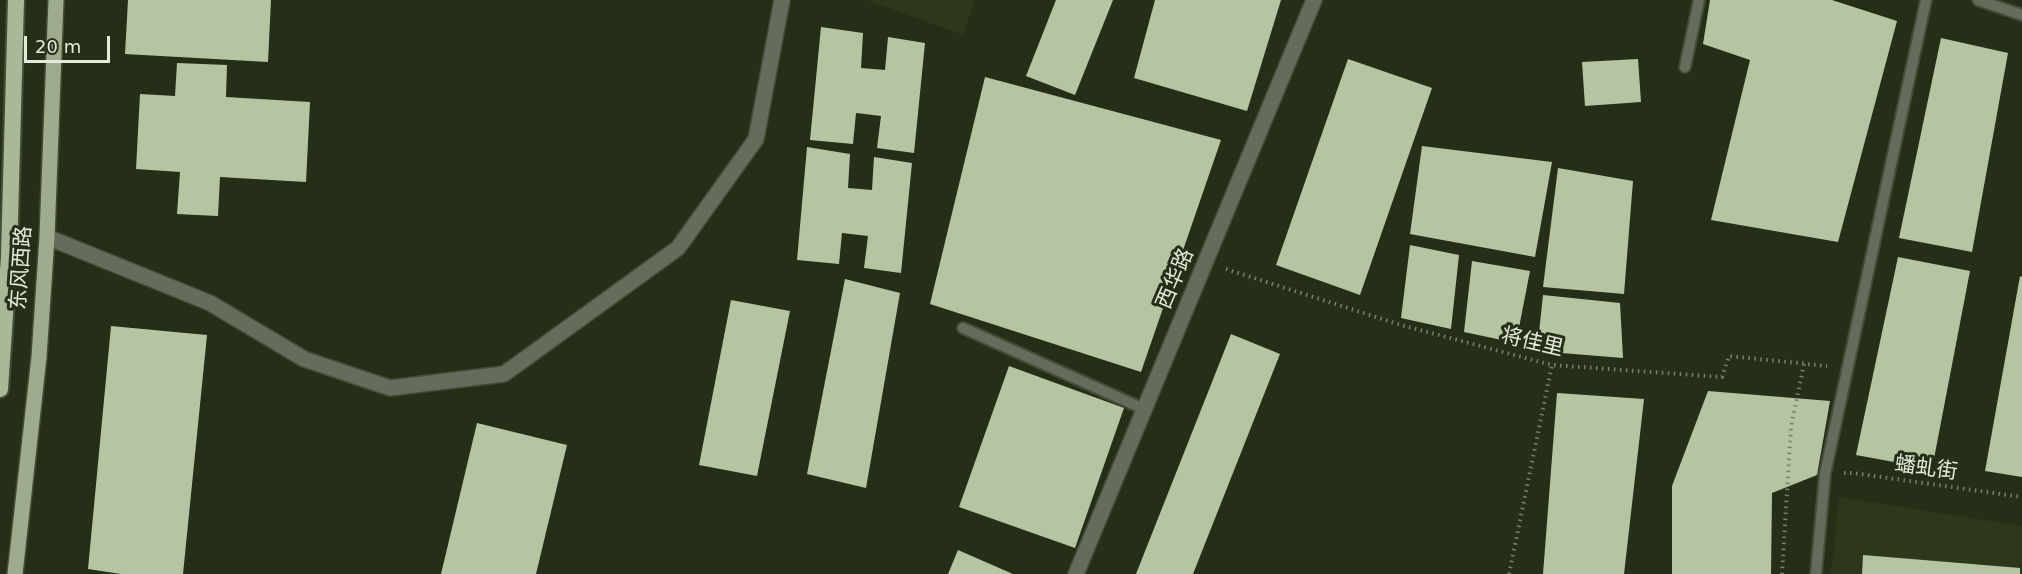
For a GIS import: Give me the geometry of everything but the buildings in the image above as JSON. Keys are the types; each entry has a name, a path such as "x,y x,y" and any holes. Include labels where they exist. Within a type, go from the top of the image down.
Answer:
{"highway":[{"path":"0,389 8,267 16,0"}],"main road":[{"name":"东风西路","path":"15,574 39,357 47,237 56,0"}],"street":[{"path":"47,237 210,303 304,359 390,387 504,374 678,248 756,140 782,0"},
{"name":"西华路","path":"1076,574 1314,0"}],"lane":[{"path":"1685,67 1699,0"},
{"path":"1816,574 1825,474 1926,0"},
{"path":"1978,0 2022,15"},
{"path":"963,328 1144,409"}],"path":[{"name":"将佳里","path":"1206,262 1401,325 1552,365 1722,377 1728,356 1848,368"},
{"path":"1782,574 1791,427 1804,364"},
{"path":"1509,574 1552,365"},
{"name":"蟠虬街","path":"1825,474 1854,473 2022,497"}],"shaded area":[{"path":"867,0 975,0 963,35"},
{"path":"1839,497 2022,526 2022,574 1831,574"}]}
